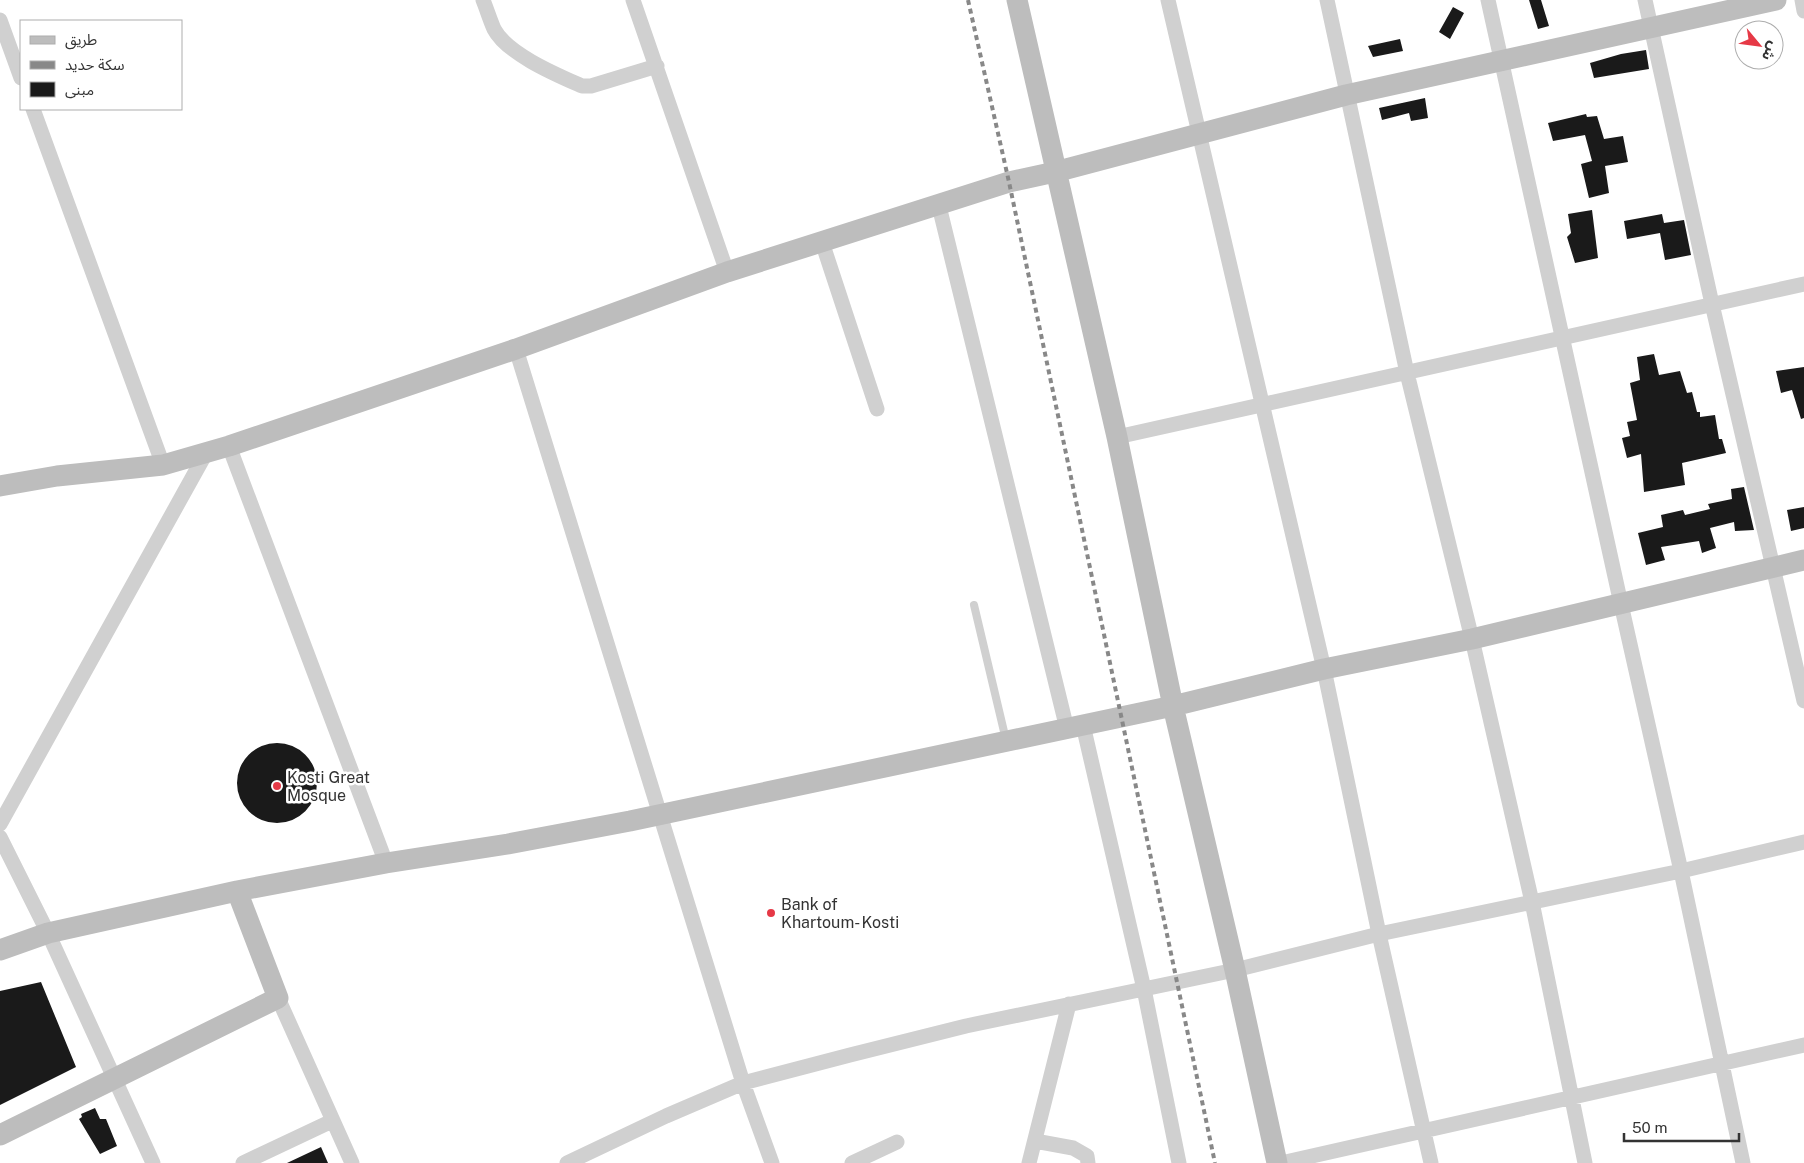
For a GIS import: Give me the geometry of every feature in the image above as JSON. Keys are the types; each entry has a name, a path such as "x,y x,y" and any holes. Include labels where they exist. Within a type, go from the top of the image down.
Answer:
{"main road":[{"path":"1017,0 1117,437 1173,706 1235,970 1277,1163"},
{"path":"0,486 57,476 163,464 206,453 516,349 727,272 938,206 1008,182 1055,172 1346,95 1776,0"},
{"path":"0,950 48,933 237,891 661,815 1173,706 1324,670 1472,639 1804,560"},
{"path":"0,1135 278,998 237,891"}],"street":[{"path":"483,0 494,30 508,46 520,55 582,86 592,86 657,66"},
{"path":"633,0 727,272"},
{"path":"1168,0 1324,670 1379,934 1431,1163"},
{"path":"1326,0 1406,374 1472,639 1532,902 1585,1163"},
{"path":"1488,0 1681,871 1743,1163"},
{"path":"1645,0 1712,304 1804,701"},
{"path":"1802,0 1804,11"},
{"path":"0,20 20,75"},
{"path":"32,110 163,464"},
{"path":"938,206 1144,989 1179,1163"},
{"path":"822,242 877,409"},
{"path":"1117,437 1804,284"},
{"path":"516,349 743,1083 772,1163"},
{"path":"228,446 386,863"},
{"path":"0,824 206,453"},
{"path":"0,837 48,933 113,1079 153,1163"},
{"path":"567,1163 666,1116 743,1083 966,1026 1235,970 1379,934 1681,871 1804,842"},
{"path":"278,998 352,1163"},
{"path":"1029,1163 1069,1004"},
{"path":"1281,1163 1804,1045"},
{"path":"243,1163 332,1121"},
{"path":"1035,1141 1073,1148 1087,1156 1088,1163"},
{"path":"852,1163 897,1142"}],"lane":[{"path":"974,605 1006,741"}],"building":[{"path":"1529,0 1541,0 1549,26 1538,29"},
{"path":"1453,7 1464,13 1450,39 1439,32"},
{"path":"1400,39 1403,51 1373,57 1368,46"},
{"path":"1646,50 1649,69 1594,78 1590,63 1621,54"},
{"path":"1425,98 1428,118 1411,121 1409,113 1382,120 1379,108"},
{"path":"1586,114 1587,117 1597,116 1604,139 1623,136 1628,162 1605,166 1609,193 1589,198 1581,164 1592,161 1585,135 1553,141 1548,123"},
{"path":"1592,210 1598,258 1575,263 1567,237 1571,233 1568,214"},
{"path":"1662,214 1664,223 1684,220 1691,255 1665,260 1660,233 1627,239 1624,221"},
{"path":"1654,354 1659,375 1680,371 1687,393 1692,392 1697,412 1700,412 1700,417 1715,415 1719,439 1722,439 1726,453 1682,463 1685,485 1644,492 1641,454 1627,458 1622,438 1630,436 1627,422 1637,420 1630,383 1640,380 1637,357"},
{"path":"1804,367 1804,418 1801,419 1792,390 1781,393 1776,371"},
{"path":"1744,487 1754,530 1735,531 1734,522 1710,528 1716,548 1702,553 1699,541 1661,547 1665,560 1646,565 1638,533 1663,527 1661,515 1683,510 1685,515 1710,509 1708,504 1732,499 1731,489"},
{"path":"1804,507 1804,528 1791,531 1787,510"},
{"name":"Kosti Great Mosque","path":"277,743 292,746 305,755 314,768 317,783 314,798 305,811 292,820 277,823 262,820 249,811 240,798 237,783 240,768 249,755 262,746"},
{"path":"41,982 76,1067 0,1105 0,991"},
{"path":"95,1108 100,1119 106,1119 117,1146 100,1154 79,1119 82,1117 81,1114"},
{"path":"321,1147 328,1163 287,1163"}],"railway":[{"path":"968,0 1009,182 1215,1163"}],"place":[{"name":"Kosti Great Mosque","path":"277,786"},
{"name":"Bank of Khartoum- Kosti","path":"771,913"}]}
